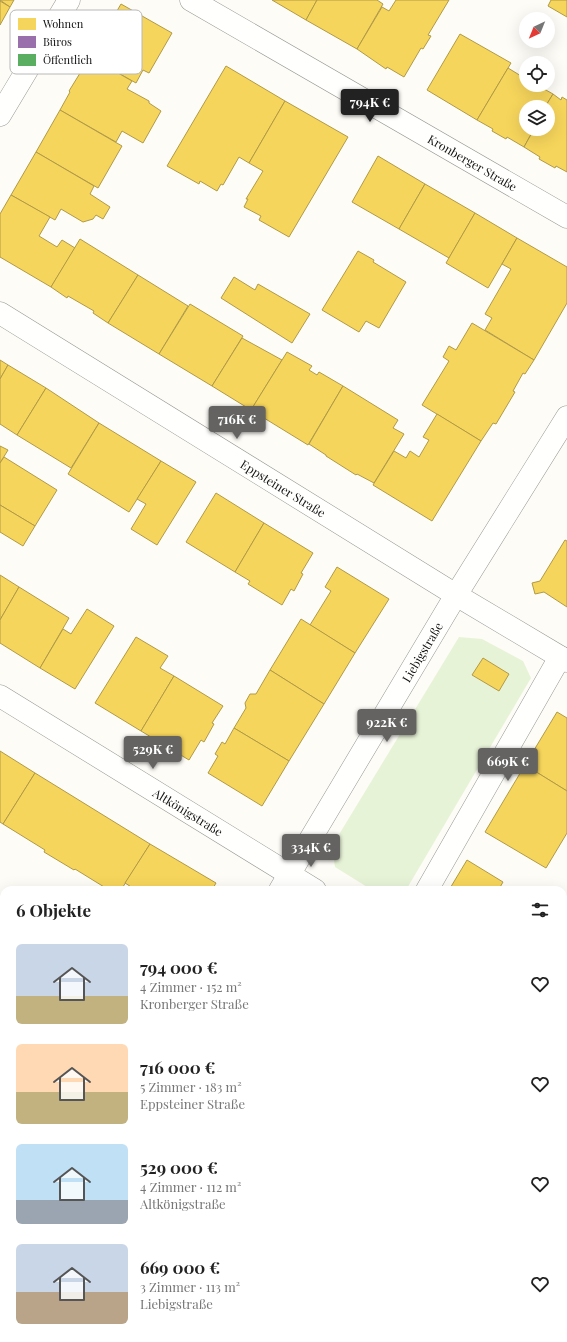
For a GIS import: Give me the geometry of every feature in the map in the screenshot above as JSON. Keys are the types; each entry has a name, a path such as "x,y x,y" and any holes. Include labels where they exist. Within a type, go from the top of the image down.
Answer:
{"street":[{"path":"63,10 69,0"},
{"name":"Kronberger Straße","path":"191,0 567,217"},
{"path":"0,116 25,74"},
{"name":"Eppsteiner Straße","path":"0,313 456,595 564,659"},
{"name":"Liebigstraße","path":"284,882 456,595 567,417"},
{"path":"429,886 564,659"},
{"name":"Altkönigstraße","path":"0,696 284,882 300,886"}],"green space":[{"path":"459,637 482,639 523,661 531,678 408,886 366,886 335,867 332,846"}],"building: Wohnen":[{"path":"0,0 14,0 10,7"},
{"path":"272,0 317,0 306,20"},
{"path":"317,0 377,0 383,4 357,49 306,20"},
{"path":"396,0 449,0 428,35 431,36 423,49 421,48 404,77 387,67 386,69 357,49 382,7 389,11"},
{"path":"551,0 567,0 567,17 548,6"},
{"path":"0,1 10,7 0,25"},
{"path":"121,4 132,10 117,10"},
{"path":"142,16 172,33 149,73 143,70 142,72"},
{"path":"460,34 511,63 477,120 427,90"},
{"path":"226,66 285,101 249,163 239,157 223,185 221,184 217,191 200,181 199,184 167,166"},
{"path":"508,68 519,75 519,92 549,92 553,94 549,100 519,100 519,136 530,136 524,147 507,137 506,139 492,131 493,129 477,120"},
{"path":"80,74 120,74 132,81 127,89 149,101 149,103 161,111 143,143 122,131 116,142 60,110 70,92 69,91"},
{"path":"120,74 141,74 136,83"},
{"path":"553,94 561,100 562,97 567,100 567,172 556,166 555,168 539,159 540,157 524,147 530,136 555,136 555,100 549,100"},
{"path":"285,101 348,137 289,237 259,220 261,216 244,207 248,199 246,199 263,171 249,163"},
{"path":"60,110 122,146 98,188 36,152"},
{"path":"36,152 94,186 90,194 110,207 103,219 96,215 93,219 83,222 61,209 55,220 11,195"},
{"path":"378,156 425,184 399,229 352,202"},
{"path":"425,184 475,213 449,258 399,229"},
{"path":"11,195 50,217 39,236 57,247 62,240 75,248 51,287 0,257 0,214"},
{"path":"475,213 517,238 488,288 446,263"},
{"path":"517,238 567,267 567,303 534,360 485,330 492,318 485,314 511,269 502,264"},
{"path":"80,239 138,275 108,323 93,313 94,311 68,296 67,298 51,287"},
{"path":"358,251 406,282 379,328 366,321 359,332 322,310"},
{"path":"138,275 188,306 159,354 108,323"},
{"path":"234,277 255,290 258,284 310,314 292,343 221,298"},
{"path":"190,304 243,336 212,386 159,354"},
{"path":"472,323 534,360 525,374 523,373 513,391 515,392 496,424 493,423 481,441 422,405 449,361 443,357 449,346 456,350"},
{"path":"242,338 282,360 251,410 212,386"},
{"path":"287,352 312,366 309,370 317,375 319,372 343,386 308,445 251,410"},
{"path":"0,360 8,365 0,379"},
{"path":"8,365 46,388 17,435 0,424 0,379"},
{"path":"343,386 398,420 393,428 404,434 374,483 357,474 356,475 309,444"},
{"path":"46,388 99,423 71,468 17,435"},
{"path":"437,414 481,441 432,521 373,485 394,451 406,458 410,451 419,457 429,440 423,437"},
{"path":"99,423 161,461 129,512 68,474"},
{"path":"0,446 8,450 0,463"},
{"path":"4,457 57,490 35,526 0,505 0,463"},
{"path":"161,461 196,482 157,545 131,529 146,504 137,499"},
{"path":"216,493 264,523 235,572 186,542"},
{"path":"0,505 35,526 23,546 0,532"},
{"path":"264,523 313,553 301,573 303,574 294,591 291,589 282,605 248,584 250,581 235,572"},
{"path":"565,540 567,541 567,607 544,592 535,594 532,583 540,581"},
{"path":"337,567 389,599 355,653 310,625 331,591 325,587"},
{"path":"0,575 19,587 0,620"},
{"path":"19,587 69,618 40,668 0,643 0,620"},
{"path":"87,609 114,626 75,689 40,668 63,629 71,634"},
{"path":"301,619 355,653 324,704 270,670"},
{"path":"136,637 168,656 160,668 174,676 141,731 95,703"},
{"path":"483,658 509,674 499,691 472,675"},
{"path":"270,670 324,704 289,761 234,728 246,708 245,703 250,694 256,694"},
{"path":"174,676 223,706 212,723 214,724 204,742 201,740 189,760 141,731"},
{"path":"557,712 567,718 567,791 525,765"},
{"path":"234,728 289,761 262,806 208,773 218,756 215,754 222,742 225,744"},
{"path":"0,751 35,773 3,824 0,822"},
{"path":"525,765 567,791 567,833 546,868 485,832"},
{"path":"35,773 150,844 124,886 103,886 44,852 45,850 3,824"},
{"path":"150,844 216,883 214,886 130,886 125,883"},
{"path":"467,860 503,882 501,886 451,886"}]}
